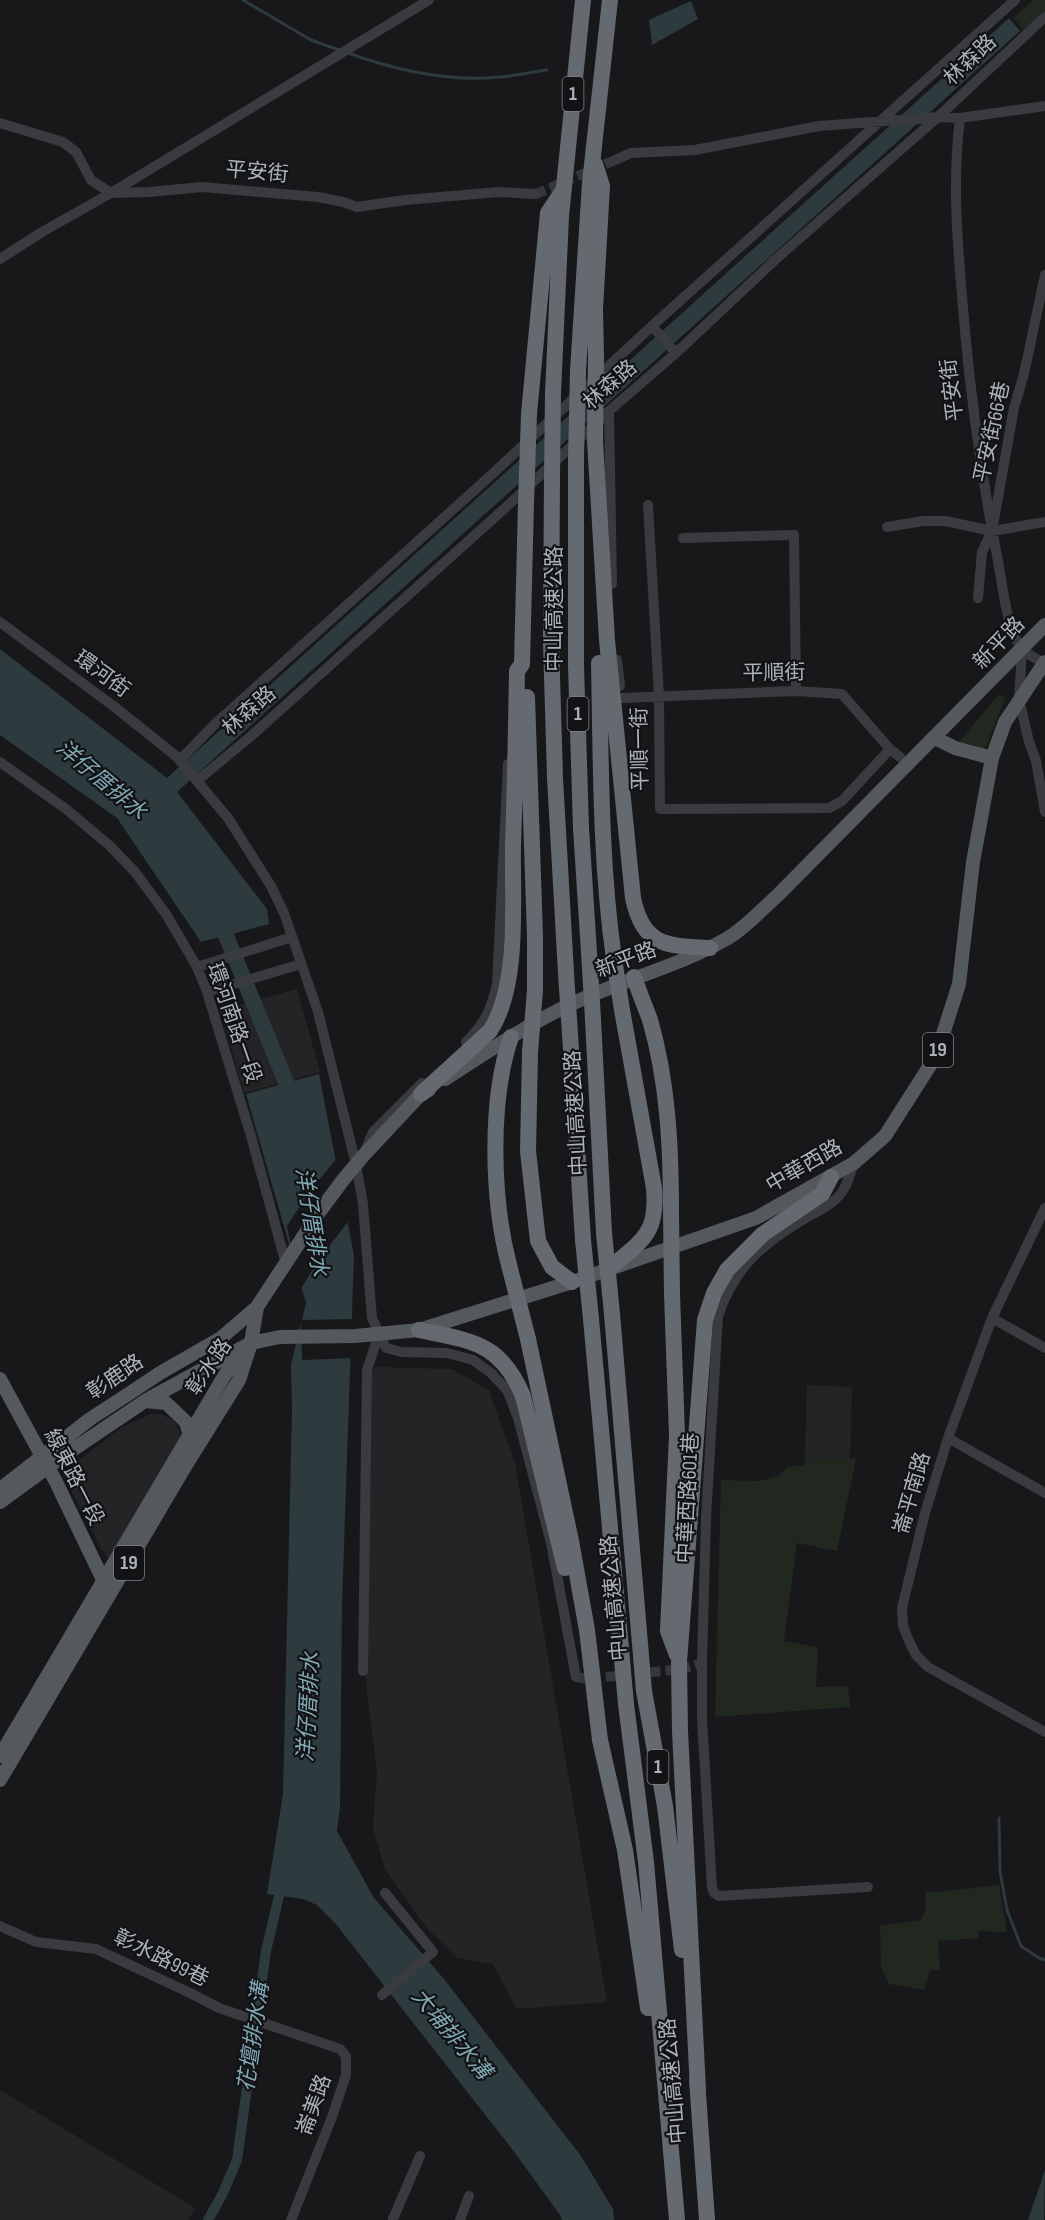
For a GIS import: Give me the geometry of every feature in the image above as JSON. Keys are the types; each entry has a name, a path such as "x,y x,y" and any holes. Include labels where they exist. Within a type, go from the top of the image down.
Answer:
{"highway":[{"name":"中山高速公路","path":"583,0 564,189 553,393 551,641 555,778 583,1240 616,1610 646,1862 676,2220"},
{"name":"中山高速公路","path":"610,0 590,183 578,371 577,701 581,828 604,1233 644,1691 665,1806 698,2090 706,2220"},
{"path":"594,160 602,186 595,309 595,441 598,524 601,536 607,640 633,898 636,916 645,930 657,940 669,944 710,948"},
{"path":"564,189 548,213 529,414 522,664 526,672 536,936 528,1151 538,1241 552,1267 572,1282"},
{"path":"598,524 595,535 606,895 622,1010 656,1208 652,1225 643,1240 611,1267"},
{"path":"422,1094 490,1031 497,1020 506,994 511,944 517,671 522,664"},
{"path":"634,977 650,1021 662,1075 671,1166 672,1293 677,1435 668,1631 679,1662"},
{"path":"511,1037 503,1060 496,1127 500,1208 505,1247 528,1339 571,1541 587,1630 600,1740"},
{"path":"698,2090 680,1731 679,1662 705,1320 714,1293 727,1269 763,1234 822,1194 831,1177"},
{"path":"419,1330 482,1346 498,1356 514,1375 523,1396 563,1555 589,1696 625,1850 649,2014 661,2038"}],"main road":[{"name":"新平路","path":"251,1343 258,1307 320,1210 360,1160 422,1094 511,1037 564,1008 634,977 684,960 731,936 777,896 1045,625"},
{"name":"中華西路","path":"251,1343 285,1337 355,1336 419,1330 572,1282 756,1218 854,1164 885,1136 936,1056 959,984 973,862 992,758 1005,722 1044,663"},
{"path":"935,738 954,748 992,758"},
{"name":"彰鹿路","path":"0,1502 90,1419 160,1373 221,1338 258,1307"},
{"name":"彰鹿路","path":"0,1489 145,1401 251,1343"},
{"name":"彰水路","path":"0,1780 226,1373 251,1343"},
{"name":"彰水路","path":"0,1756 239,1380 251,1343"},
{"name":"線東路一段","path":"0,1379 56,1482 107,1587"},
{"path":"145,1401 165,1403 186,1422 190,1436"}],"street":[{"path":"0,259 42,231 111,193 429,0"},
{"name":"林森路","path":"180,760 214,724 882,121 920,83 1015,0"},
{"name":"林森路","path":"198,780 258,730 488,525 674,351 937,117 1045,17"},
{"path":"613,161 631,153 694,150 819,126 937,117 960,118 1045,106"},
{"name":"平安街","path":"960,118 955,156 956,240 969,371 992,531 1011,627 1022,650"},
{"path":"0,123 63,142 76,152 91,180 111,193"},
{"name":"平安街","path":"111,193 158,192 202,187 318,197 357,207 405,200 499,192 536,194"},
{"name":"平安街66巷","path":"978,598 982,552 992,531 1014,408 1024,374 1045,274"},
{"path":"654,328 674,351"},
{"path":"609,411 613,621 620,686"},
{"name":"平順一街","path":"648,505 659,696 660,809 830,808 842,801 890,749"},
{"path":"887,527 923,520 945,521 992,531 1045,522"},
{"path":"683,538 794,535 796,691"},
{"name":"環河街","path":"0,622 116,708 180,760 248,846 271,886 284,913 320,1018 360,1160 372,1318 379,1334"},
{"path":"1044,663 1022,650 1019,699 1036,761 1045,812"},
{"name":"平順街","path":"622,698 796,691 842,694 890,749 900,757"},
{"path":"360,1160 373,1132 475,1034 493,1003 499,962 510,692"},
{"name":"環河南路一段","path":"0,762 66,809 110,846 135,872 165,914 197,967 207,992 251,1136 286,1264"},
{"path":"197,967 292,937"},
{"path":"207,992 301,964"},
{"name":"中華西路601巷","path":"854,1164 843,1190 829,1206 774,1239 753,1255 736,1275 718,1316 706,1518 702,1719 714,1893 719,1896 868,1887"},
{"name":"崙平南路","path":"1045,1208 992,1318 948,1438 922,1523 902,1608 903,1626 916,1655 928,1667 1045,1732"},
{"path":"992,1318 1045,1348"},
{"path":"363,1671 367,1370 379,1334"},
{"path":"379,1334 386,1348 402,1352 447,1353 473,1360 491,1373 507,1390 518,1418 551,1543 576,1677"},
{"path":"948,1438 1045,1493"},
{"path":"384,1993 433,1952 385,1893"},
{"name":"彰水路99巷","path":"0,1926 36,1942 96,1949 219,2008 260,2022"},
{"name":"崙美路","path":"260,2022 340,2049 346,2056 346,2075 332,2117 291,2220"},
{"path":"393,2219 420,2156"},
{"path":"460,2220 469,2196"}],"shaded area":[{"path":"1033,0 1045,0 1045,13 1025,31 1013,18"},
{"path":"999,694 1005,698 984,752 958,743"},
{"path":"297,989 320,1072 244,1093 220,1010"},
{"path":"375,1367 452,1369 489,1391 515,1463 607,2002 516,2009 493,1964 457,1958 427,1928 385,1870 373,1828 377,1771 367,1692 365,1649 371,1373"},
{"path":"807,1385 852,1387 850,1459 805,1458"},
{"path":"151,1414 161,1414 174,1421 182,1437 112,1557 107,1557 62,1473 122,1427"},
{"path":"805,1458 856,1459 837,1551 797,1543 784,1641 818,1647 816,1687 848,1686 850,1707 715,1717 721,1480 759,1481 779,1476 788,1467 804,1465"},
{"path":"999,1885 1007,1932 979,1931 978,1938 938,1941 940,1969 930,1971 924,1990 889,1984 881,1967 880,1926 921,1920 925,1912 926,1891 938,1892"},
{"path":"0,2090 195,2208 188,2220 0,2220"}],"water":[{"path":"691,1 698,19 652,45 649,20"},
{"path":"1009,18 1020,31 177,792 267,909 269,924 201,942 117,818 0,735 0,649 167,778"},
{"name":"大埔排水溝","path":"319,1074 354,1255 342,1604 340,1808 337,1831 374,1898 444,1979 581,2156 613,2209 614,2220 562,2220 515,2153 335,1923 317,1905 303,1899 267,1894 283,1794 292,1409 291,1365 306,1303 246,1094"},
{"path":"1045,2170 1044,2220 1028,2220"}],"pier":[{"path":"338,1157 350,1219 320,1258 300,1290 287,1226 309,1192"},
{"path":"355,1319 353,1358 302,1360 301,1320"}],"waterway":[{"path":"243,0 311,40 339,50"},
{"path":"348,53 385,65 462,78 506,76 547,70"},
{"name":"洋仔厝排水","path":"218,916 288,1087 291,1104"},
{"path":"999,1818 1000,1871 1007,1910 1021,1946 1045,1960"},
{"name":"花壇排水溝","path":"208,2220 237,2160 266,1951 279,1896 286,1884"}],"tunnel":[{"path":"536,194 613,161"},
{"path":"576,1677 588,1679 682,1669 702,1663"}]}
